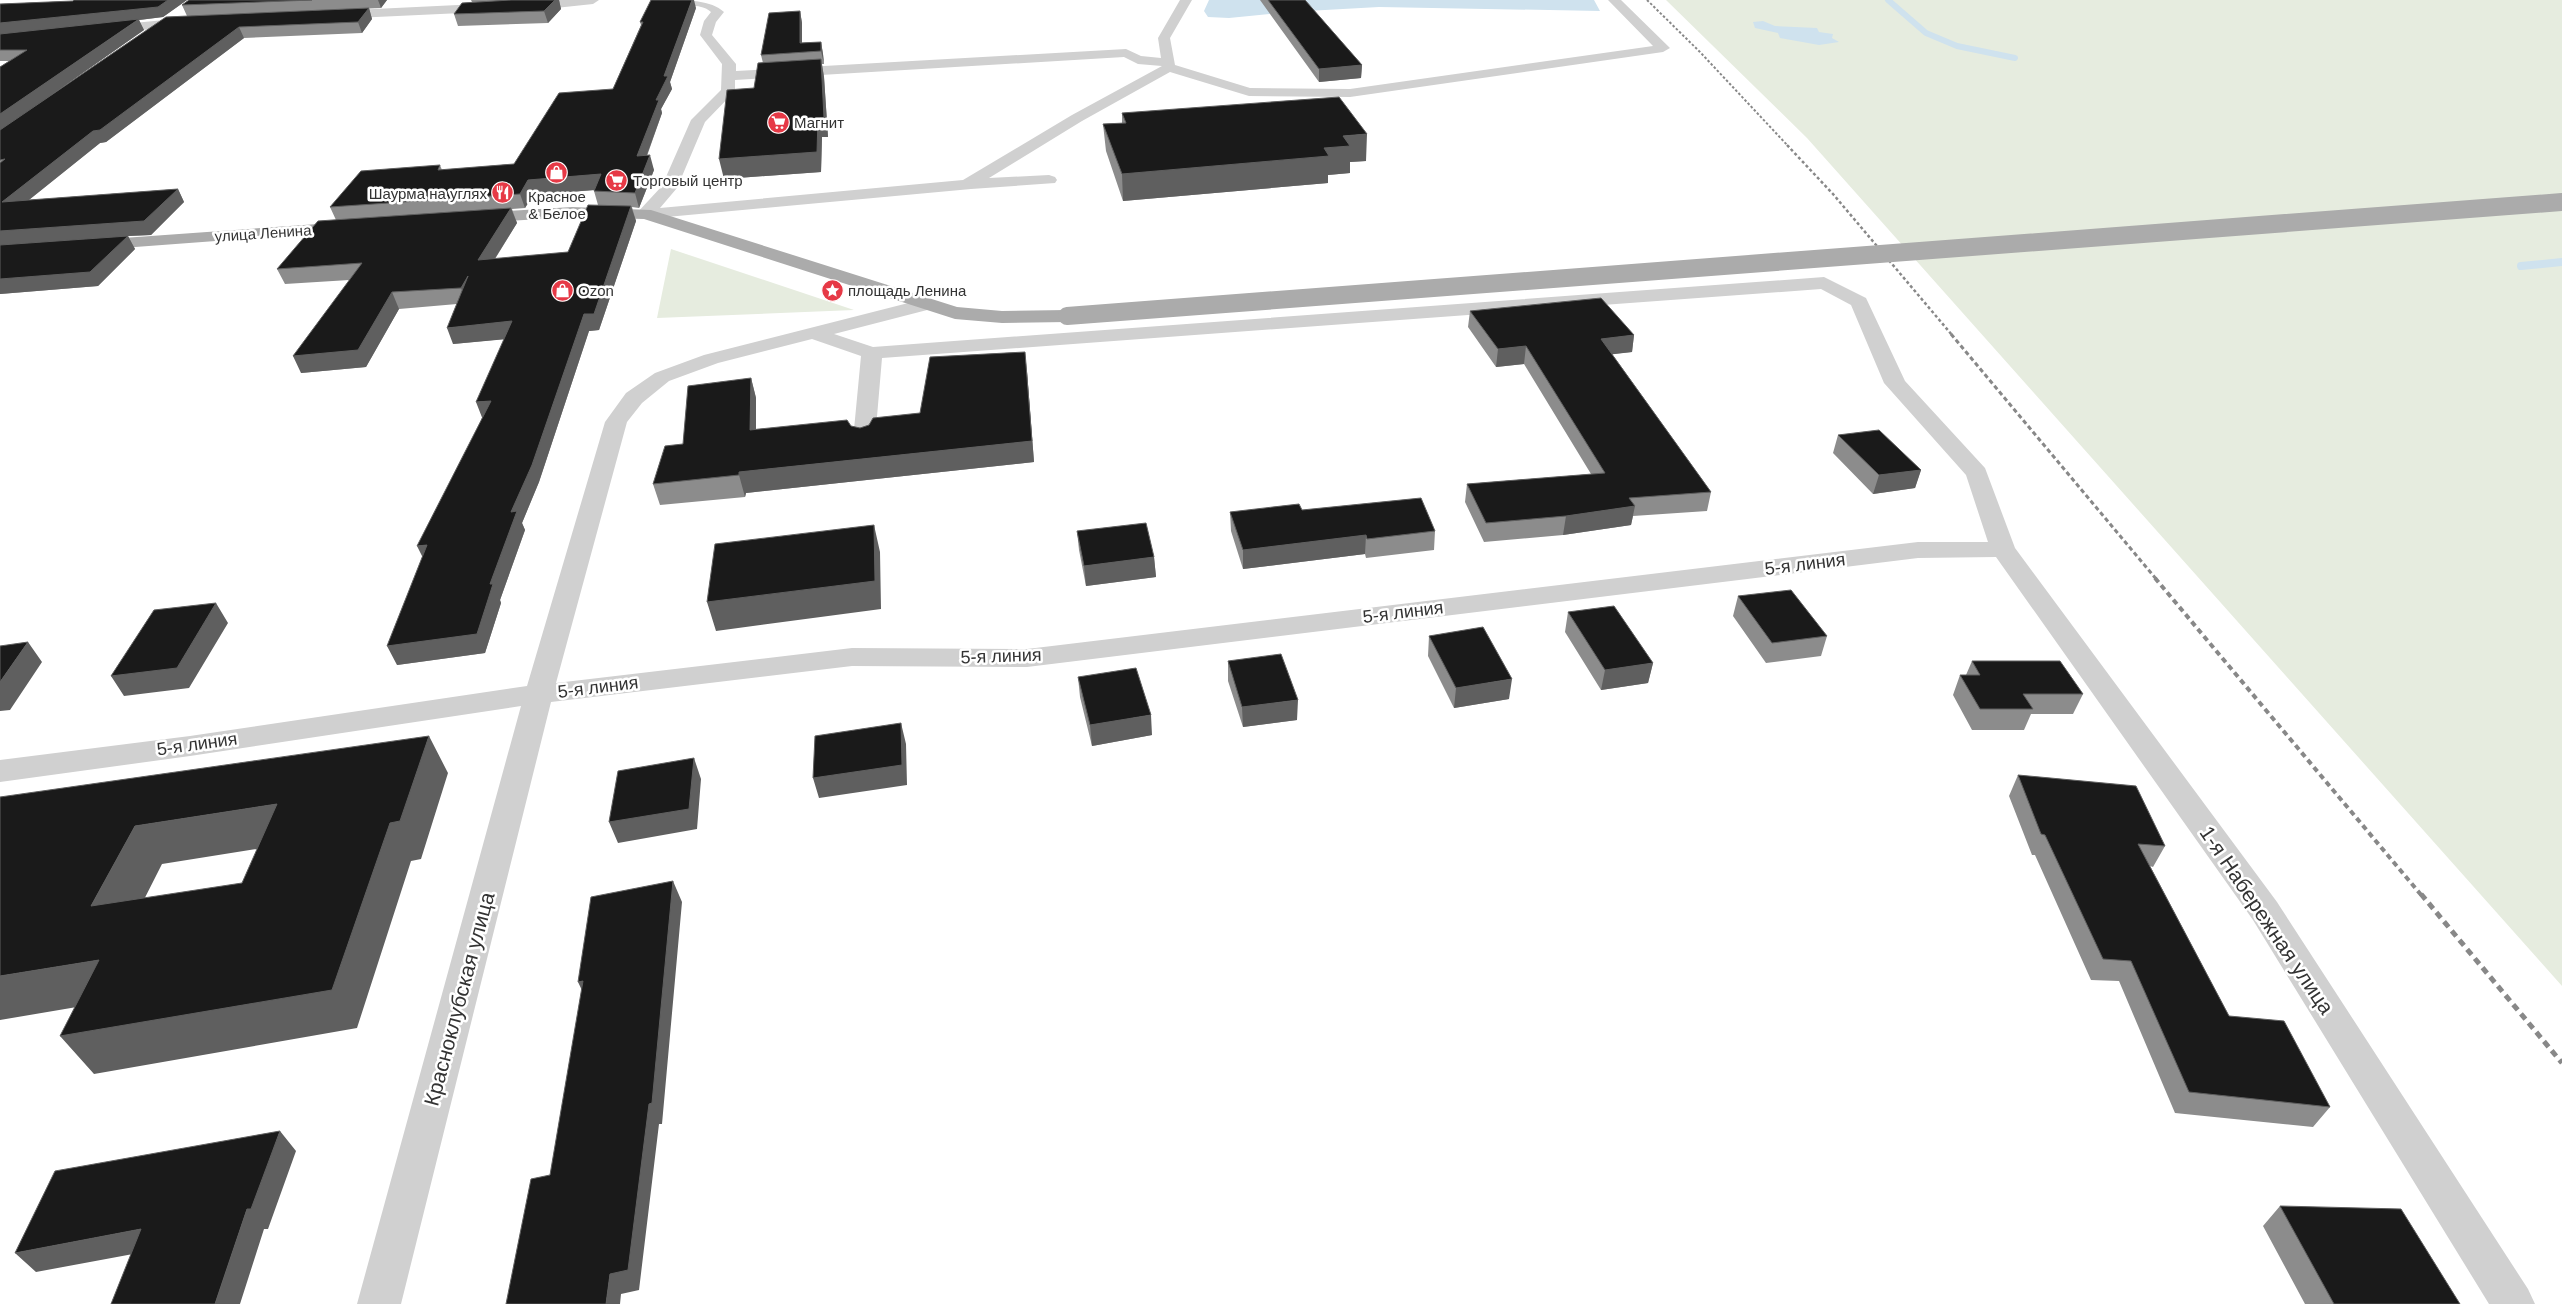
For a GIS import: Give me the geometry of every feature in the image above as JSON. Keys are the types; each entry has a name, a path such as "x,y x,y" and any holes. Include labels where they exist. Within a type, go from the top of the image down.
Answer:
{"main road":[{"path":"460,219 572,212 610,211 645,214 924,305 955,313 1002,317 1067,316 2562,202"},
{"name":"улица Ленина","path":"78,247 362,226"}],"street":[{"path":"320,15 546,5 593,0"},
{"path":"645,214 669,188 698,120 728,91 727,76 729,64 706,35 710,21 718,12 711,5 674,0"},
{"path":"1168,64 1164,38 1186,0"},
{"path":"727,76 1126,53 1138,60 1168,64 1249,92 1350,93 1663,48 1614,0"},
{"path":"143,39 190,6"},
{"path":"91,31 167,22 203,20"},
{"path":"967,185 1168,64"},
{"path":"645,214 967,185 1048,180"},
{"name":"1-я Набережная улица","path":"872,353 1824,283 1860,302 1896,383 1977,473 2003,549 2265,911 2513,1304"},
{"name":"Красноклубская улица","path":"379,1304 539,694 616,422 634,398 662,377 711,359 924,305"},
{"path":"812,333 872,353 864,440"},
{"name":"5-я линия","path":"0,771 200,744 539,694 852,657 1027,658 1918,550 2003,549"}],"shaded area":[{"path":"1666,0 2562,0 2562,986 1807,138"},
{"path":"671,249 854,310 657,318"}],"water":[{"path":"1209,0 1594,0 1600,11 1379,7 1289,12 1229,18 1208,17 1204,11"},
{"path":"1763,21 1775,26 1817,28 1819,32 1833,34 1832,38 1839,42 1819,45 1780,38 1778,33 1755,28 1753,22"}],"building":[{"path":"74,0 168,0 158,7 0,23 0,4"},
{"path":"189,0 312,0 182,5"},
{"path":"555,0 544,11 454,14 462,3"},
{"path":"651,0 692,0 664,76 668,76 656,100 659,100 637,156 650,155 635,193 594,191 601,174 528,180 520,194 330,207 361,171 440,165 438,170 514,164 559,93 613,89"},
{"path":"1268,0 1305,0 1362,65 1319,69"},
{"path":"369,8 358,22 239,27 100,130 93,131 2,202 178,189 144,221 0,231 0,163 5,159 0,160 0,130 166,17"},
{"path":"800,11 800,43 821,42 821,51 761,55 769,13"},
{"path":"139,19 0,114 0,67 27,50 0,50 0,34"},
{"path":"821,59 824,118 818,119 817,152 719,159 727,90 754,88 758,63"},
{"path":"1339,97 1367,134 1343,136 1350,146 1324,148 1329,156 1122,174 1103,124 1126,123 1122,113"},
{"path":"588,205 631,206 594,314 584,314 532,465 511,512 517,511 490,584 493,584 477,634 387,646 427,545 417,546 491,401 476,402 512,321 447,328 468,276 461,288 392,292 358,350 293,356 362,263 277,269 318,221 511,208 478,260 568,252"},
{"path":"128,236 90,272 0,279 0,245"},
{"path":"1601,298 1634,335 1601,339 1711,492 1629,498 1635,506 1566,516 1486,523 1467,484 1605,473 1526,346 1498,349 1470,311"},
{"path":"1025,352 1032,441 739,472 739,475 653,484 665,446 683,444 688,386 751,378 750,430 847,420 851,426 860,428 869,425 873,418 920,413 930,357"},
{"path":"1879,430 1921,470 1879,475 1838,435"},
{"path":"1421,498 1435,531 1367,539 1366,535 1243,550 1230,512 1299,504 1302,510"},
{"path":"1146,523 1154,557 1084,566 1077,531"},
{"path":"874,525 875,581 707,602 715,544"},
{"path":"1791,590 1827,636 1772,643 1738,596"},
{"path":"216,603 177,668 111,676 154,610"},
{"path":"1614,606 1653,663 1605,670 1568,612"},
{"path":"1483,627 1512,679 1456,688 1429,636"},
{"path":"28,642 0,682 0,646"},
{"path":"1281,654 1298,700 1242,707 1228,661"},
{"path":"1972,661 2060,661 2083,694 2023,694 2033,709 1980,709 1960,675 1980,675"},
{"path":"1136,668 1151,715 1090,725 1078,677"},
{"path":"901,723 902,765 813,778 815,736"},
{"path":"429,736 400,821 390,823 332,990 60,1036 99,960 0,976 0,797","holes":["277,804 242,883 91,906 135,826"]},
{"path":"694,758 689,809 609,822 618,771"},
{"path":"2018,775 2136,786 2165,846 2138,844 2229,1016 2284,1021 2330,1107 2189,1092 2131,961 2103,959 2045,835 2041,834"},
{"path":"673,881 652,1103 649,1104 628,1270 610,1274 606,1304 506,1304 531,1179 550,1175 583,981 578,982 591,897"},
{"path":"280,1131 251,1209 247,1209 215,1304 111,1304 141,1229 15,1253 55,1171"},
{"path":"2280,1206 2401,1209 2460,1304 2334,1304"}],"waterway":[{"path":"1888,0 1926,33 1957,46 2015,58"},
{"path":"2521,266 2562,262"}],"railway":[{"path":"1647,0 1700,52 1789,147"},
{"path":"1787,145 1833,194 1952,335"},
{"path":"1951,334 2157,580"},
{"path":"2155,578 2422,896"},
{"path":"2421,894 2562,1063"}],"place":[{"name":"Магнит","path":"778,122"},
{"name":"Красное & Белое","path":"557,173"},
{"name":"Торговый центр","path":"617,180"},
{"name":"Шаурма на углях","path":"503,193"},
{"name":"Ozon","path":"562,290"},
{"name":"площадь Ленина","path":"832,290"}]}
